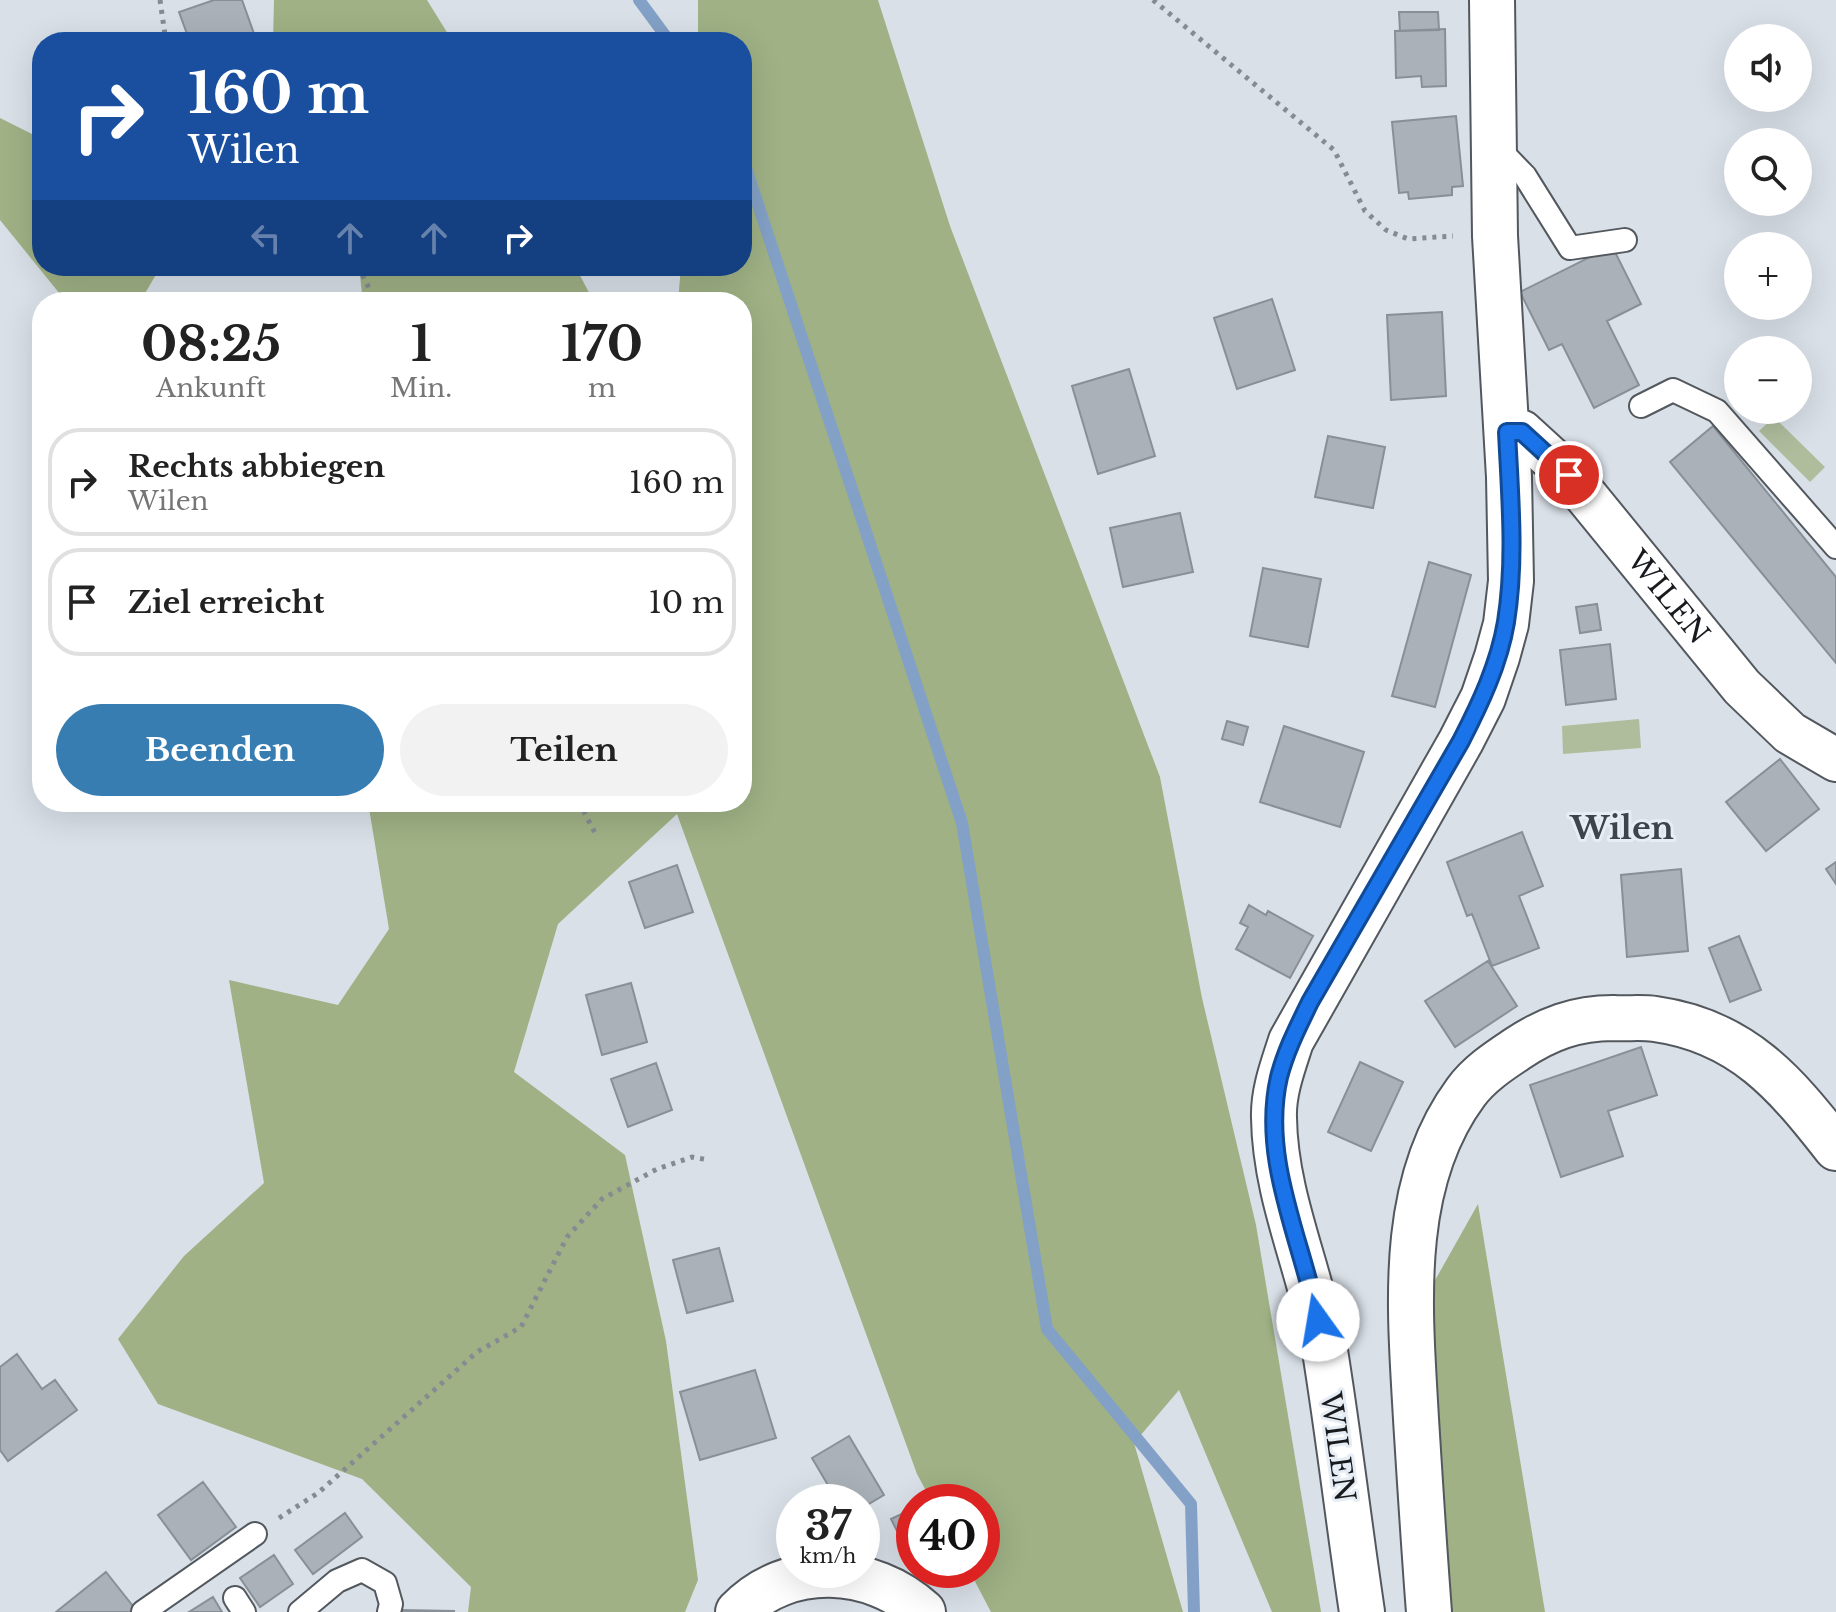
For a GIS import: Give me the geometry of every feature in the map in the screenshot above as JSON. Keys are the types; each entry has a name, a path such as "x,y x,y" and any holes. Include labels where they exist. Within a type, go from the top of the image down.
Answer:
{"street":[{"name":"WILEN","path":"1362,1612 1324,1350 1312,1290 1277,1160 1274,1116 1279,1078 1291,1041 1310,1002 1461,741 1483,698 1506,624 1511,581 1507,432 1495,236 1492,0"},
{"name":"WILEN","path":"1507,432 1522,432 1569,475 1742,687 1790,733 1836,760"},
{"path":"1429,1612 1409,1296 1414,1239 1423,1189 1439,1139 1467,1091 1496,1063 1543,1032 1603,1018 1655,1019 1704,1031 1746,1053 1792,1092 1836,1148"},
{"path":"738,1612 767,1590 786,1581 826,1573 875,1581 913,1602 923,1612"}],"lane":[{"path":"1494,144 1525,176 1559,235 1570,248 1625,240"},
{"path":"1641,406 1673,390 1717,411 1836,547"},
{"path":"143,1612 255,1534"},
{"path":"300,1612 337,1581 362,1570 385,1583 391,1604 389,1612"}],"path":[{"path":"160,0 165,32"},
{"path":"1153,0 1334,150 1365,211 1386,230 1408,239 1461,236"},
{"path":"584,812 595,833"},
{"path":"255,1534 318,1493 477,1352 521,1327 567,1237 602,1199 657,1169 692,1157 709,1160"}],"green space":[{"path":"274,0 427,0 447,32 273,32"},
{"path":"698,0 878,0 950,226 1160,777 1202,998 1256,1225 1321,1612 1272,1612 1179,1390 1134,1443 1183,1612 991,1612 978,1588 1000,1588 1000,1484 922,1484 917,1474 677,814 558,924 514,1072 625,1155 666,1341 698,1580 685,1612 468,1612 471,1587 362,1479 158,1404 118,1339 184,1256 264,1183 229,980 338,1005 389,929 370,812 752,812 752,292 679,292 680,276 752,276 752,32 698,32"},
{"path":"0,118 32,134 32,260 0,220"},
{"path":"45,276 155,276 146,292 58,292"},
{"path":"360,276 580,276 589,292 362,292"},
{"path":"1766,424 1781,424 1825,467 1810,482 1759,431"},
{"path":"1639,719 1641,748 1563,754 1562,726"},
{"path":"1478,1204 1545,1612 1450,1612 1429,1291"}],"building":[{"path":"214,0 242,0 253,32 186,32 179,12"},
{"path":"1399,12 1438,12 1439,30 1400,31"},
{"path":"1445,29 1446,86 1422,87 1421,76 1396,78 1395,31"},
{"path":"1456,116 1463,186 1452,187 1452,195 1409,199 1408,192 1399,193 1392,122"},
{"path":"1612,246 1641,304 1607,321 1639,385 1594,408 1562,344 1549,350 1520,292"},
{"path":"1272,299 1295,370 1237,389 1214,318"},
{"path":"1442,312 1446,396 1391,400 1387,315"},
{"path":"1129,369 1155,456 1098,474 1072,386"},
{"path":"1713,426 1836,577 1836,663 1670,462"},
{"path":"1328,436 1385,447 1373,508 1315,497"},
{"path":"1180,513 1193,572 1123,587 1110,528"},
{"path":"1429,562 1471,575 1435,707 1392,696"},
{"path":"1263,568 1321,579 1308,647 1250,636"},
{"path":"1597,604 1601,630 1580,633 1576,607"},
{"path":"1610,644 1616,699 1566,705 1560,650"},
{"path":"1227,721 1248,727 1243,745 1222,739"},
{"path":"1284,726 1364,752 1340,827 1260,802"},
{"path":"1780,759 1819,809 1766,851 1726,802"},
{"path":"1522,832 1543,886 1519,896 1539,948 1492,966 1472,914 1467,916 1447,862"},
{"path":"1836,862 1836,884 1826,869"},
{"path":"677,865 693,912 645,928 629,882"},
{"path":"1681,869 1688,951 1627,957 1621,875"},
{"path":"1249,905 1266,915 1268,911 1313,936 1290,978 1236,949 1248,927 1240,923"},
{"path":"1739,936 1761,990 1730,1002 1709,948"},
{"path":"1488,961 1517,1006 1455,1047 1425,1001"},
{"path":"631,983 647,1042 602,1055 586,995"},
{"path":"1641,1047 1657,1095 1608,1111 1623,1156 1561,1177 1530,1085"},
{"path":"1360,1062 1403,1082 1371,1151 1328,1132"},
{"path":"656,1063 672,1110 628,1127 611,1079"},
{"path":"719,1248 733,1301 687,1313 673,1260"},
{"path":"17,1354 42,1389 55,1380 77,1410 8,1461 0,1450 0,1367"},
{"path":"755,1370 776,1438 700,1460 680,1392"},
{"path":"849,1436 877,1484 827,1484 812,1458"},
{"path":"203,1482 236,1527 191,1560 158,1515"},
{"path":"345,1513 362,1537 313,1574 295,1550"},
{"path":"274,1555 293,1584 260,1607 240,1578"},
{"path":"106,1572 136,1610 134,1612 56,1612"},
{"path":"213,1597 222,1612 189,1612"},
{"path":"454,1611 454,1612 401,1612"}],"waterway":[{"path":"639,0 663,32"},
{"path":"752,186 962,823 1047,1329 1191,1504 1194,1612"}],"district":[{"name":"Wilen","path":"1622,828"}],"route":[{"path":"1318,1320 1277,1160 1274,1116 1279,1078 1291,1041 1310,1002 1483,698 1506,624 1511,581 1507,432 1522,432 1569,475"}]}
